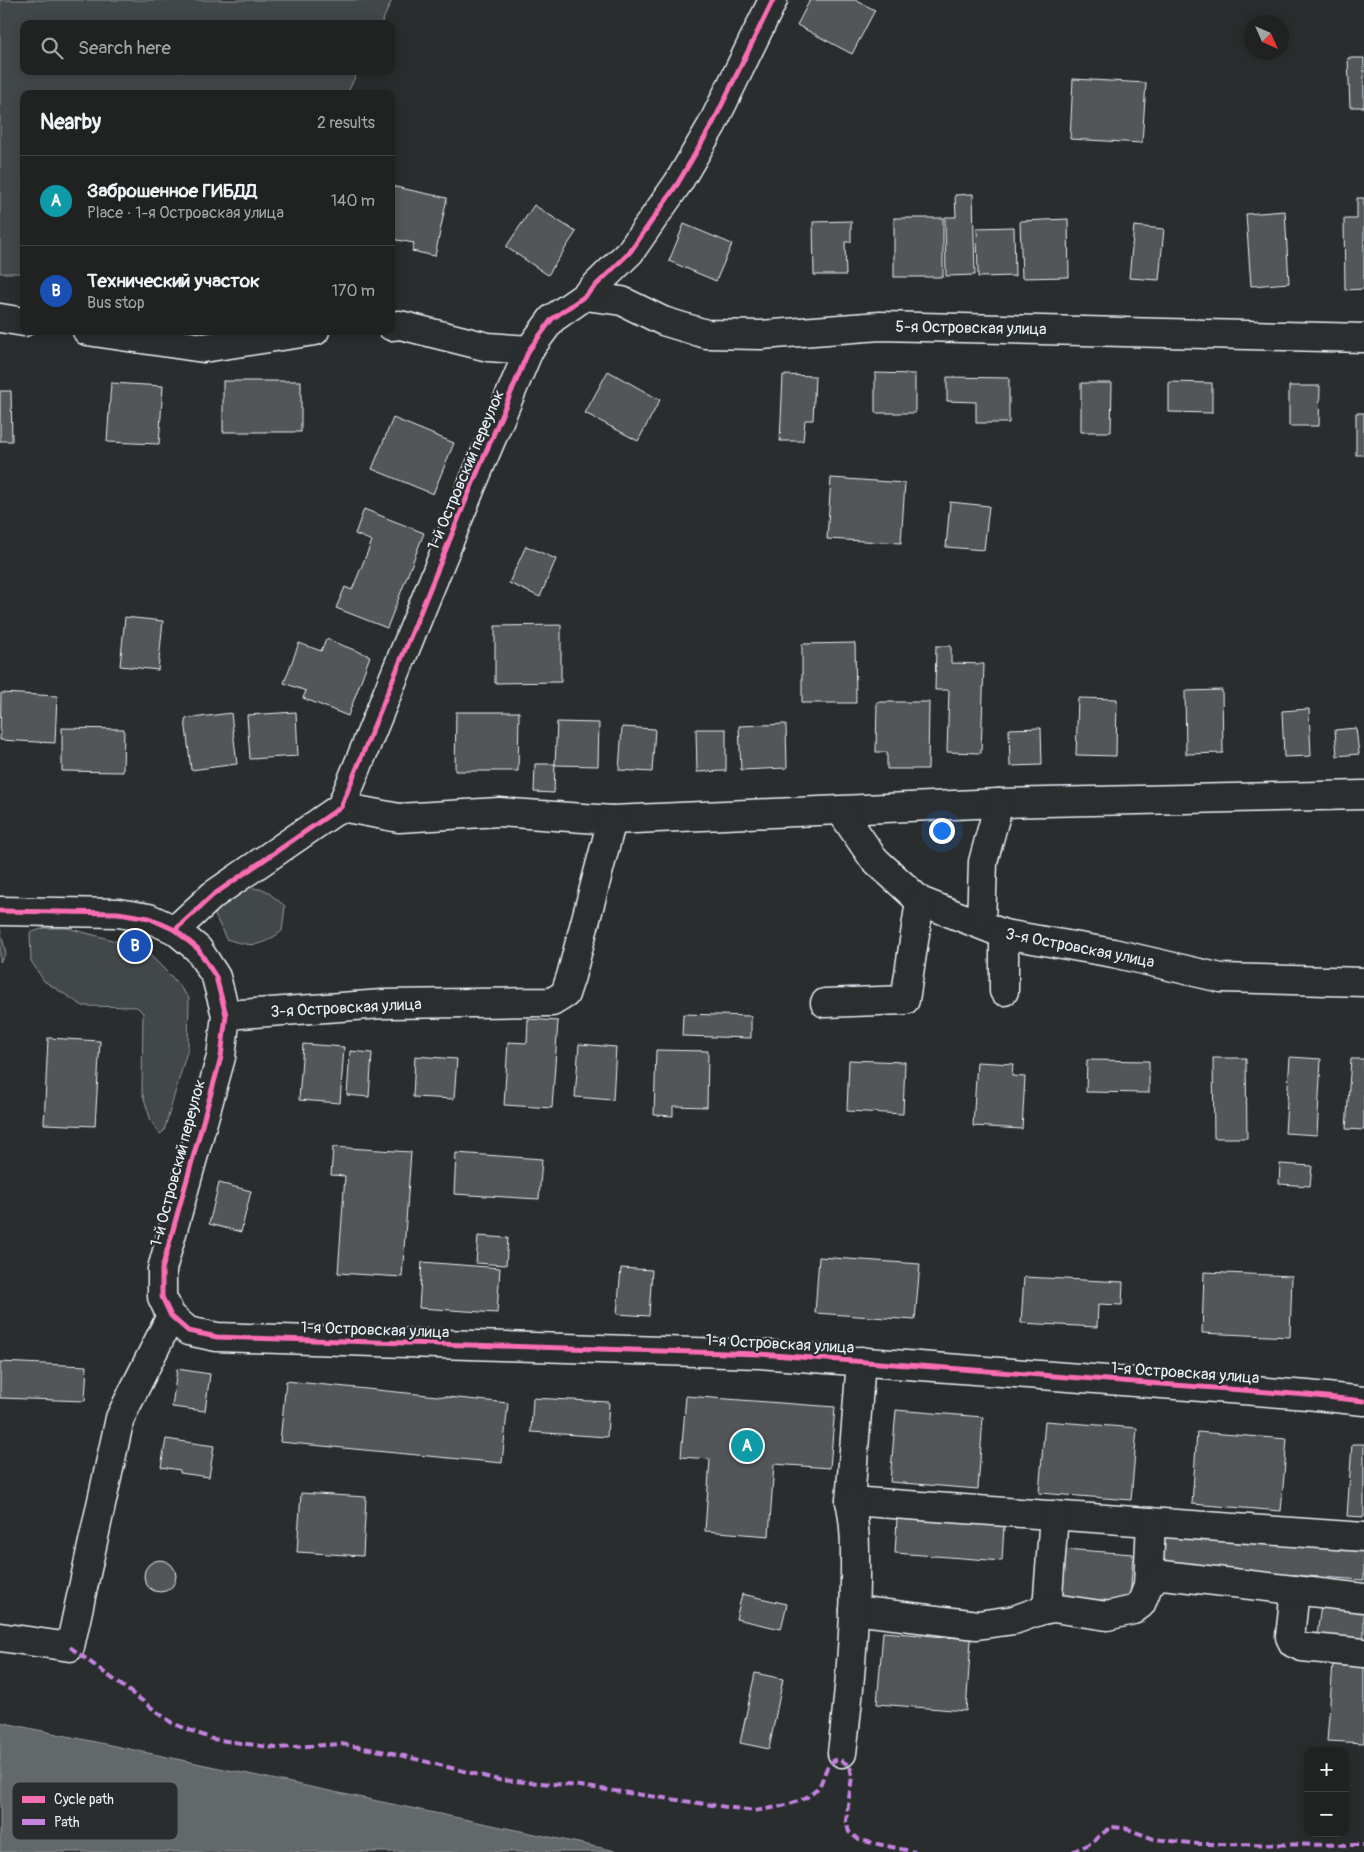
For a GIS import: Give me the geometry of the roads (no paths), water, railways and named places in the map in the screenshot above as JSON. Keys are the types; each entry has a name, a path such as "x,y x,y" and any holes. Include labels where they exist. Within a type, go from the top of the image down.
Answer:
{"street":[{"name":"1-й Островский переулок","path":"341,807 529,350 552,319 584,296 630,252 678,182 712,125 772,0"},
{"name":"5-я Островская улица","path":"584,296 622,301 663,321 706,334 761,335 880,326 1364,338"},
{"path":"0,318 20,321"},
{"path":"395,326 488,347 529,350"},
{"path":"114,335 203,348 289,335"},
{"path":"174,930 213,894 341,807 399,818 499,812 612,820 999,803 1364,795"},
{"path":"999,803 983,862 992,929 1004,991"},
{"name":"3-я Островская улица","path":"841,811 873,858 920,900 992,929 1113,953 1221,978 1364,982"},
{"name":"3-я Островская улица","path":"226,1015 383,1004 552,1002 565,994 571,976 612,820"},
{"path":"825,1003 904,1000 920,900"},
{"path":"0,911 118,914 149,918 174,930 198,949 216,977 226,1015"},
{"name":"1-й Островский переулок","path":"171,1316 162,1297 162,1269 221,1057 226,1015"},
{"path":"0,1637 70,1647 120,1418 171,1316"},
{"name":"1-я Островская улица","path":"171,1316 188,1331 217,1338 749,1353 1297,1394 1364,1401"},
{"path":"842,1753 850,1688 854,1610 855,1528 850,1500 861,1361"},
{"path":"850,1500 1364,1536"},
{"path":"1047,1609 1054,1515"},
{"path":"854,1610 977,1625 1014,1620 1053,1608 1107,1616 1133,1610 1141,1604 1148,1586 1151,1522"},
{"path":"1148,1586 1157,1576 1163,1575 1364,1598"},
{"path":"1295,1590 1290,1637 1293,1643 1302,1648 1364,1653"}],"place":[{"name":"Технический участок","path":"135,946"},
{"name":"Заброшенное ГИБДД","path":"747,1446"}]}
